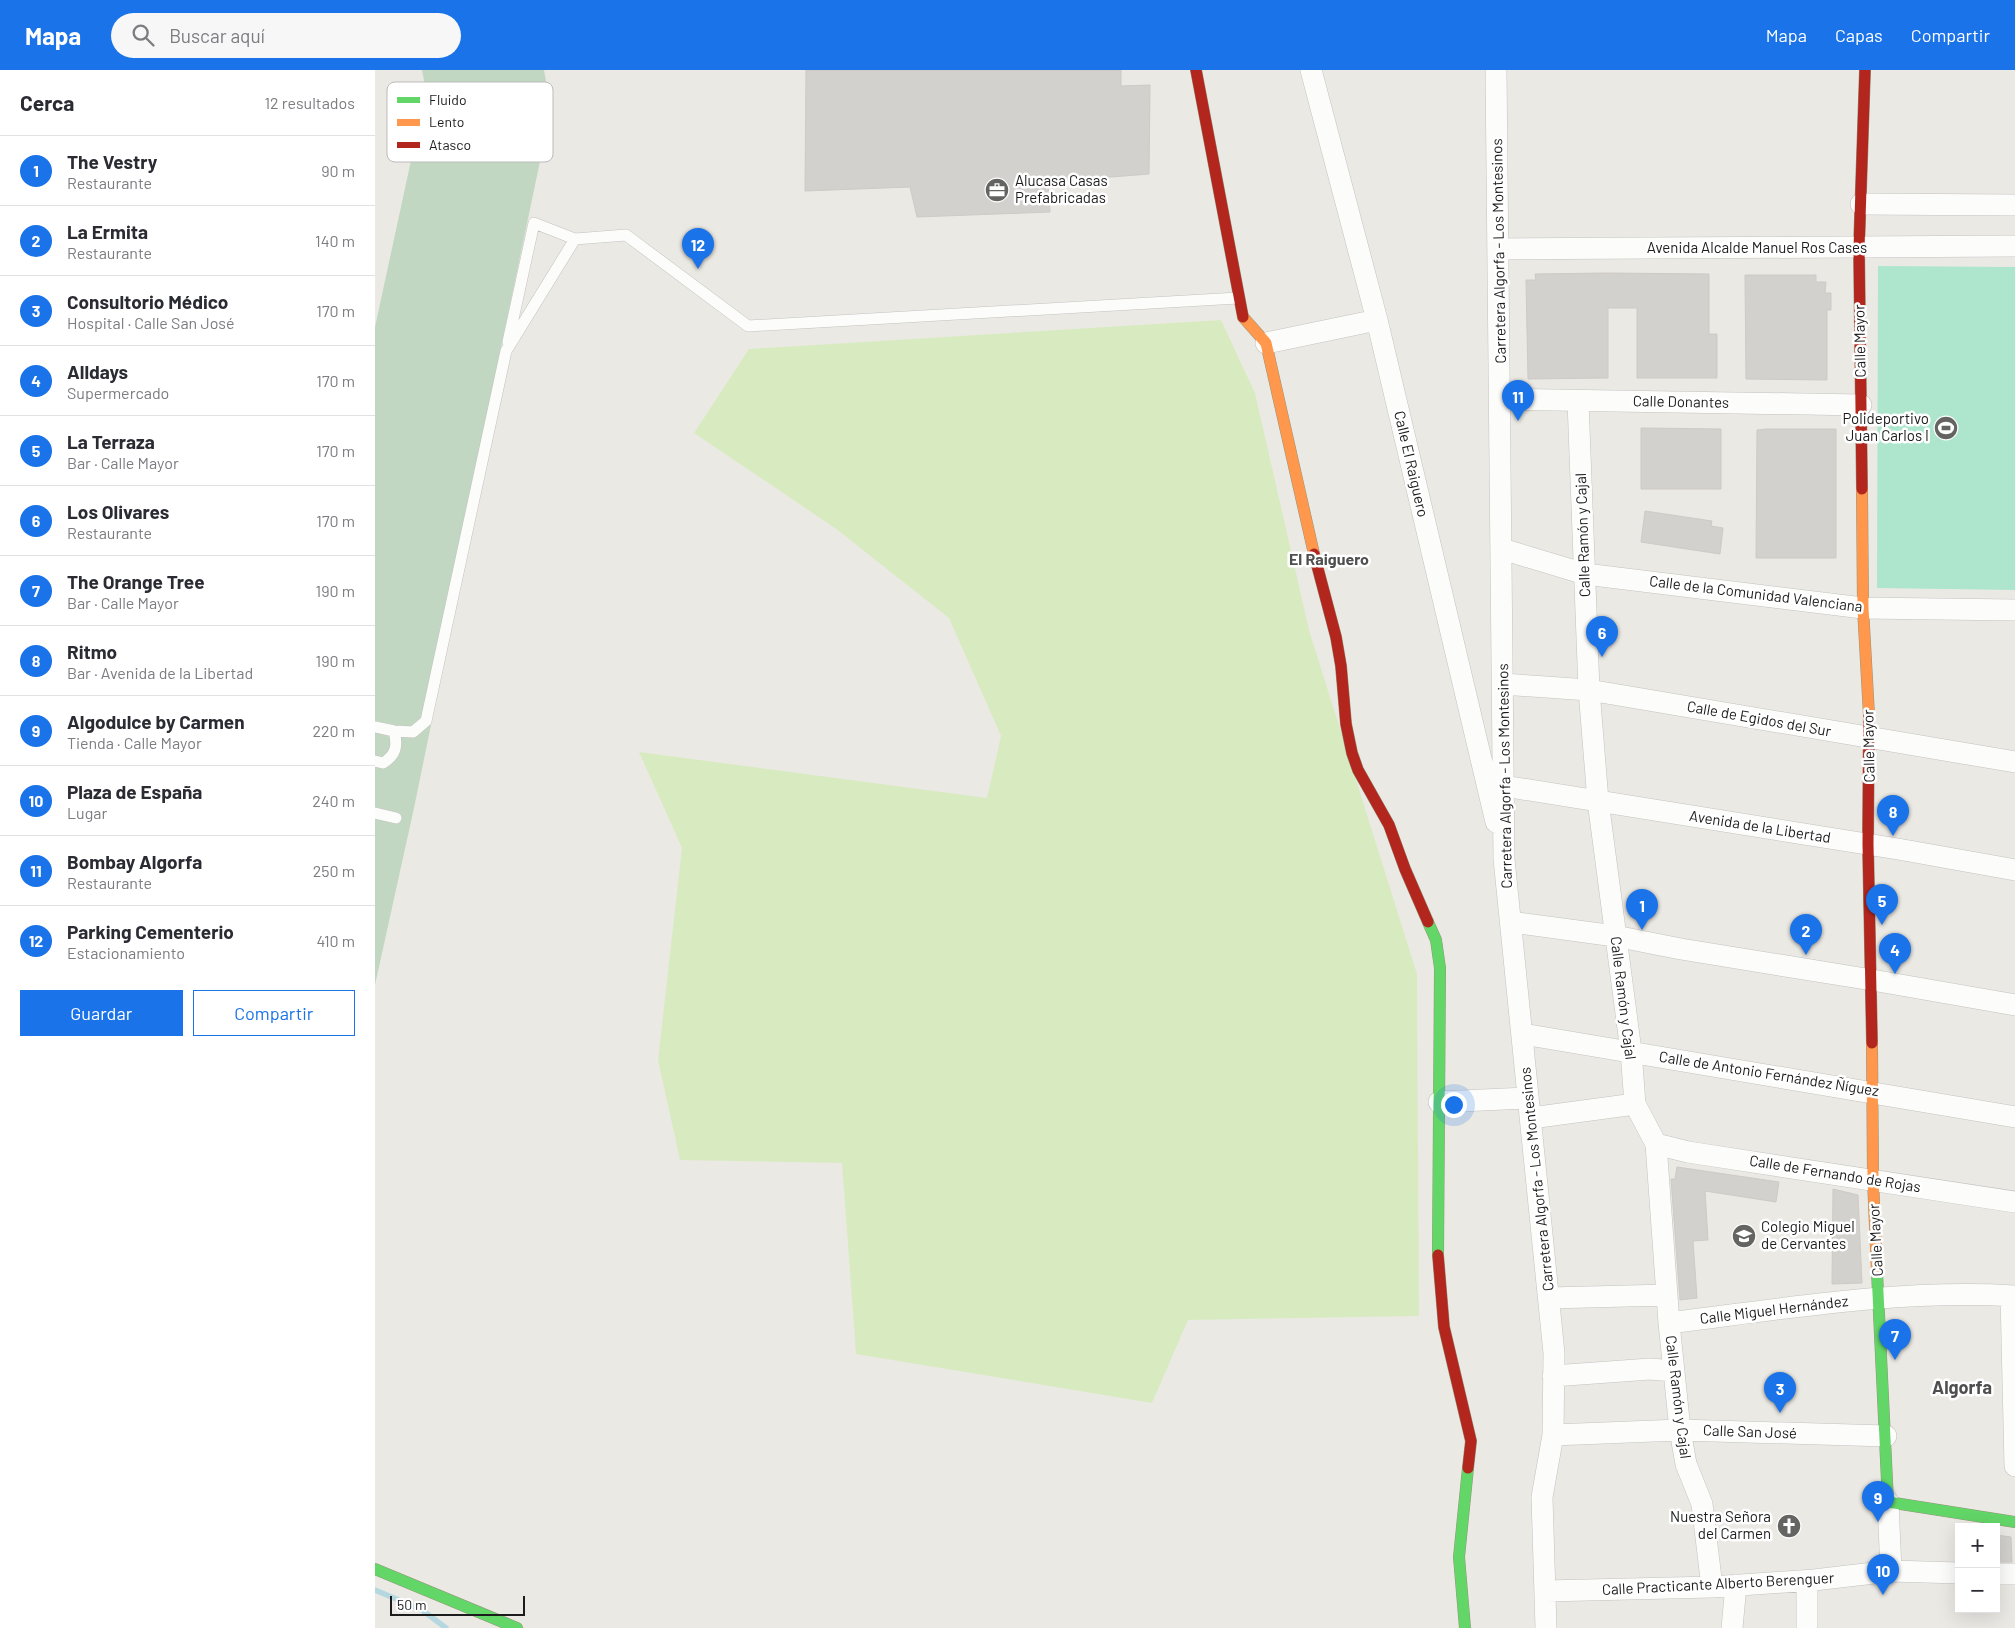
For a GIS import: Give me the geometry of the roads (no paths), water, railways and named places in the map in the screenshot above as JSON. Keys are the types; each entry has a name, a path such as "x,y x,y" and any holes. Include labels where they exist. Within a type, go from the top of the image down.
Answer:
{"street":[{"path":"1196,70 1237,298 1243,318 1266,343 1317,566 1336,637 1341,666 1346,724 1352,752 1358,770 1389,825 1405,869 1436,940 1440,968 1439,1286 1444,1327 1471,1441 1459,1557 1465,1628"},
{"name":"Calle El Raiguero","path":"1311,70 1377,320 1504,859"},
{"name":"Carretera Algorfa - Los Montesinos","path":"1496,70 1501,399 1504,859 1554,1353 1553,1435 1542,1498 1546,1628"},
{"name":"Calle Mayor","path":"1865,70 1859,248 1863,608 1870,738 1868,844 1872,980 1873,1180 1891,1571"},
{"path":"1861,204 2015,205"},
{"name":"Avenida Alcalde Manuel Ros Cases","path":"1499,249 2015,246"},
{"path":"1266,343 1377,320"},
{"name":"Calle Donantes","path":"1501,399 1861,405"},
{"name":"Calle Ramón y Cajal","path":"1578,401 1589,690 1598,801 1631,1051 1635,1104 1656,1144 1669,1323 1680,1430 1686,1464 1702,1504 1712,1587"},
{"name":"Calle de la Comunidad Valenciana","path":"1502,549 1585,574 1863,608 2015,610"},
{"name":"Calle de Egidos del Sur","path":"1503,684 1589,690 2015,762"},
{"name":"Avenida de la Libertad","path":"1504,786 1868,844 2015,870"},
{"path":"1511,922 1615,936 2015,1006"},
{"name":"Calle de Antonio Fernández Ñíguez","path":"1523,1034 2015,1116"},
{"path":"1439,1102 1529,1108 1635,1104"},
{"name":"Calle de Fernando de Rojas","path":"1656,1144 1688,1152 2015,1202"},
{"path":"1549,1298 1667,1295"},
{"path":"2013,1296 2015,1466"},
{"name":"Calle Miguel Hernández","path":"1669,1323 1879,1298 2013,1296"},
{"path":"1553,1376 1650,1369 1674,1371"},
{"name":"Calle San José","path":"1553,1435 1680,1430 1886,1436"},
{"path":"1888,1502 2015,1522"},
{"path":"375,1569 517,1628"},
{"name":"Calle Practicante Alberto Berenguer","path":"1545,1591 1712,1587 1807,1581 1891,1571 1955,1573"},
{"path":"2000,1574 2015,1574"},
{"path":"1807,1581 1807,1628"},
{"path":"1732,1628 1736,1585"}],"lane":[{"path":"375,727 393,731 413,732 426,722 534,223 575,239 626,235 748,326 1237,298"},
{"path":"506,351 575,239"},
{"path":"375,761 383,763 391,758 396,749 393,731"},
{"path":"375,813 396,818"}],"waterway":[{"path":"375,1590 422,1610 446,1628"}],"place":[{"name":"Alucasa Casas Prefabricadas","path":"997,190"},
{"name":"Parking Cementerio","path":"698,269"},
{"name":"Bombay Algorfa","path":"1518,421"},
{"name":"Polideportivo Juan Carlos I","path":"1946,428"},
{"name":"Los Olivares","path":"1602,657"},
{"name":"Ritmo","path":"1893,836"},
{"name":"La Terraza","path":"1882,925"},
{"name":"The Vestry","path":"1642,930"},
{"name":"La Ermita","path":"1806,955"},
{"name":"Alldays","path":"1895,974"},
{"name":"Colegio Miguel de Cervantes","path":"1744,1236"},
{"name":"The Orange Tree","path":"1895,1360"},
{"name":"Consultorio Médico","path":"1780,1413"},
{"name":"Algodulce by Carmen","path":"1878,1522"},
{"name":"Nuestra Señora del Carmen","path":"1789,1526"},
{"name":"Plaza de España","path":"1883,1595"}],"district":[{"name":"El Raiguero","path":"1329,559"},
{"name":"Algorfa","path":"1962,1388"}]}
